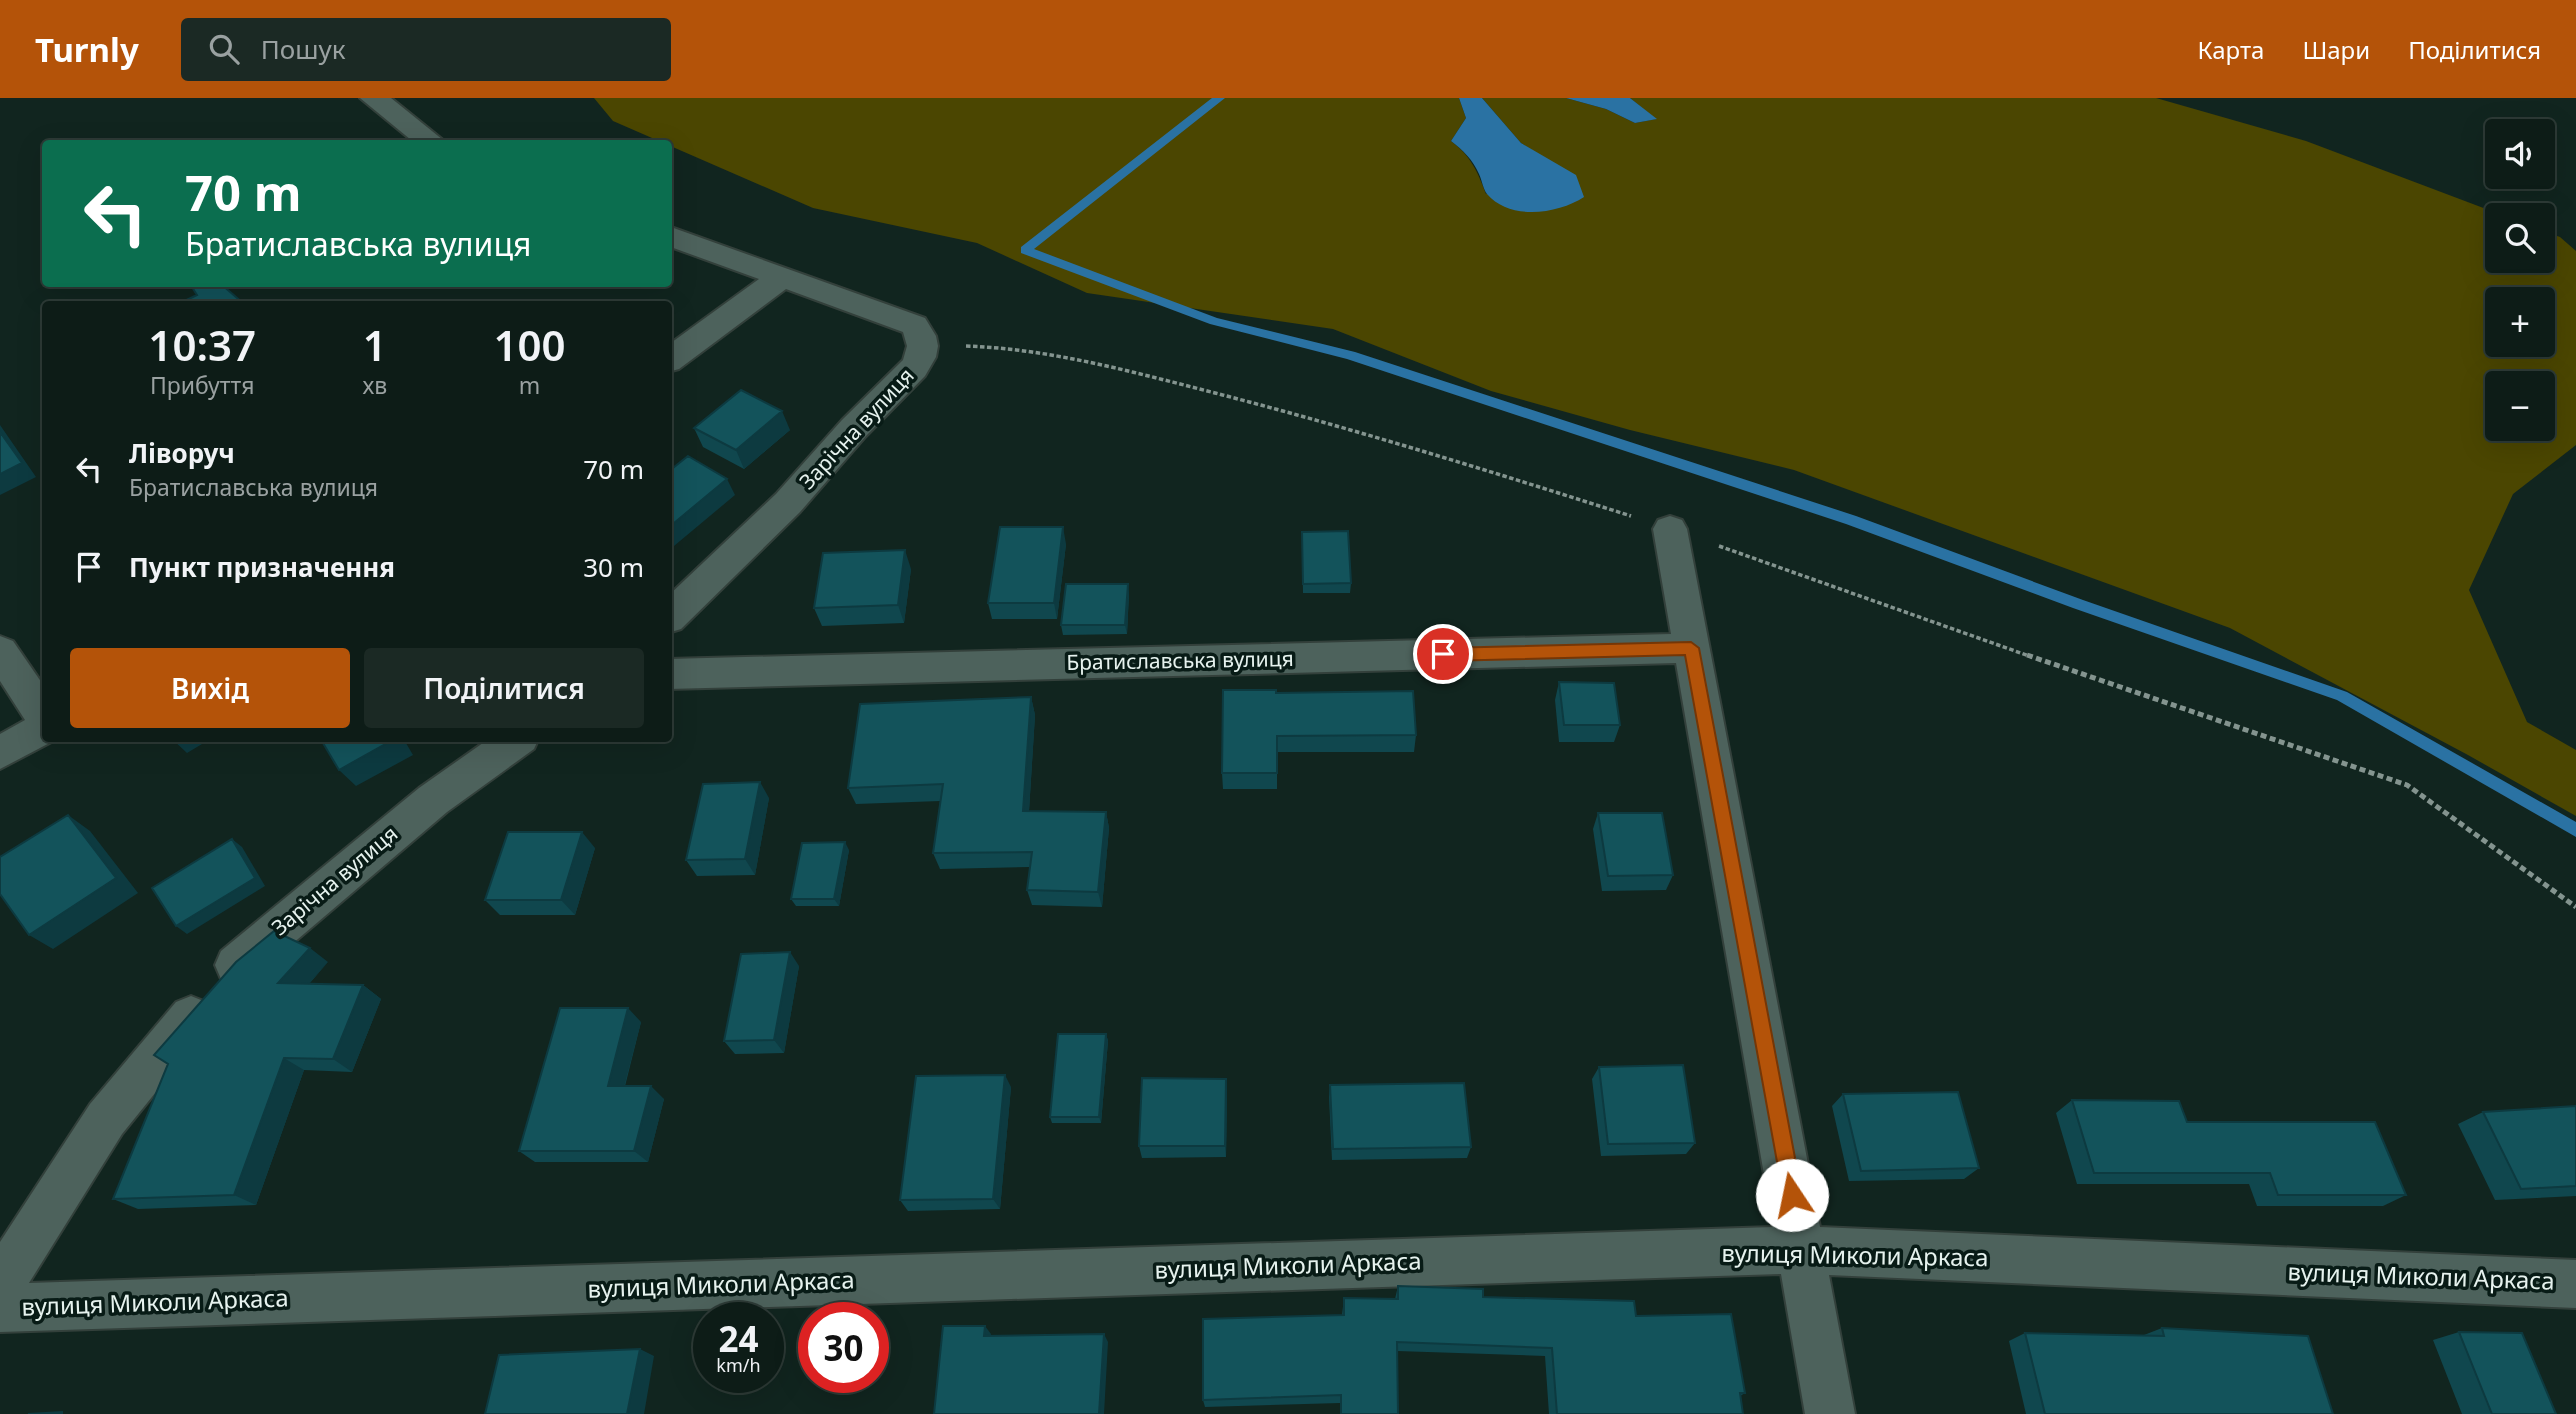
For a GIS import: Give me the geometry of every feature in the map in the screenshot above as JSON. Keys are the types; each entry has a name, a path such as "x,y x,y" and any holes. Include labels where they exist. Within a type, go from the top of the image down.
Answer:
{"street":[{"path":"374,98 428,140"},
{"name":"Зарічна вулиця","path":"672,237 914,326 921,335 924,346 922,357 914,368 854,428 788,503 672,615"},
{"path":"672,358 781,278"},
{"path":"1670,529 1830,1414"},
{"name":"Братиславська вулиця","path":"672,674 1691,648"},
{"path":"0,651 42,714"},
{"path":"0,752 42,729"},
{"name":"Зарічна вулиця","path":"0,1284 106,1119 176,1032 240,960 433,800 514,742"},
{"name":"вулиця Миколи Аркаса","path":"0,1308 1802,1250 2576,1283"}],"path":[{"path":"924,346 994,346 1133,373 1314,419 1504,475 1670,529 2187,712 2407,785 2576,907"}],"shaded area":[{"path":"594,98 1459,98 1466,118 1451,141 1473,164 1486,194 1545,158 1521,143 1482,98 1566,98 1606,109 1635,123 1656,119 1630,98 2156,98 2306,141 2485,209 2485,273 2555,273 2555,235 2576,251 2576,445 2513,494 2469,590 2527,722 2576,750 2576,816 2230,628 1794,470 1630,430 1491,391 1333,329 1087,293 977,243 813,208 672,147 672,140 657,140 613,121"}],"water":[{"path":"1459,98 1482,98 1521,143 1576,175 1584,197 1548,211 1534,212 1508,208 1497,203 1487,194 1471,160 1451,141 1466,118"},
{"path":"1566,98 1630,98 1657,119 1635,123 1606,109"}],"building":[{"path":"192,287 224,287 241,301 184,301 197,295"},
{"path":"741,390 782,411 736,450 694,428"},
{"path":"0,432 22,463 0,474"},
{"path":"688,456 727,479 672,525 672,469"},
{"path":"1000,527 1063,527 1054,603 988,603"},
{"path":"1348,531 1351,583 1303,584 1302,532"},
{"path":"905,550 898,605 814,608 823,553"},
{"path":"1066,584 1128,584 1125,625 1061,625"},
{"path":"1559,682 1614,683 1620,725 1564,725"},
{"path":"1223,690 1276,690 1276,693 1413,691 1416,735 1277,736 1277,773 1222,773"},
{"path":"1031,697 1023,811 1106,812 1098,892 1027,890 1032,852 933,853 943,784 848,788 860,704"},
{"path":"322,742 389,742 339,770"},
{"path":"760,782 745,859 686,860 703,784"},
{"path":"1598,813 1662,813 1673,875 1608,876"},
{"path":"68,815 116,878 29,935 0,894 0,857"},
{"path":"508,832 582,832 561,900 485,900"},
{"path":"232,839 255,878 176,926 152,888"},
{"path":"845,842 834,899 791,899 802,843"},
{"path":"274,931 310,948 278,983 363,985 333,1059 284,1058 234,1195 113,1199 168,1064 154,1055 236,962"},
{"path":"790,952 774,1040 724,1041 741,954"},
{"path":"560,1008 628,1008 608,1086 651,1086 634,1151 519,1151"},
{"path":"1058,1034 1106,1034 1099,1117 1050,1117"},
{"path":"1683,1065 1695,1143 1608,1144 1599,1067"},
{"path":"1005,1075 993,1199 900,1200 916,1076"},
{"path":"1142,1078 1226,1079 1225,1146 1139,1146"},
{"path":"1464,1083 1471,1147 1333,1149 1330,1085"},
{"path":"1958,1092 1979,1168 1861,1171 1843,1094"},
{"path":"2072,1100 2179,1101 2187,1122 2375,1122 2406,1195 2278,1195 2270,1173 2094,1173"},
{"path":"2576,1106 2576,1186 2521,1189 2483,1112"},
{"path":"1398,1286 1483,1289 1483,1297 1634,1301 1636,1316 1731,1314 1745,1393 1740,1393 1743,1414 1557,1414 1552,1348 1397,1342 1398,1414 1341,1414 1341,1395 1203,1400 1203,1319 1344,1315 1344,1298 1398,1299"},
{"path":"943,1326 985,1326 984,1336 1104,1334 1099,1414 934,1414"},
{"path":"2162,1328 2308,1336 2333,1414 2045,1414 2025,1333 2164,1336"},
{"path":"2459,1332 2522,1333 2556,1414 2492,1414"},
{"path":"640,1349 627,1414 485,1414 499,1355"},
{"path":"62,1412 62,1414 28,1414"}],"waterway":[{"path":"1219,98 1025,250 1214,321 1350,355 1851,520 2078,604 2342,696 2576,830"}],"route":[{"path":"1443,654 1691,648 1792,1195"}]}
